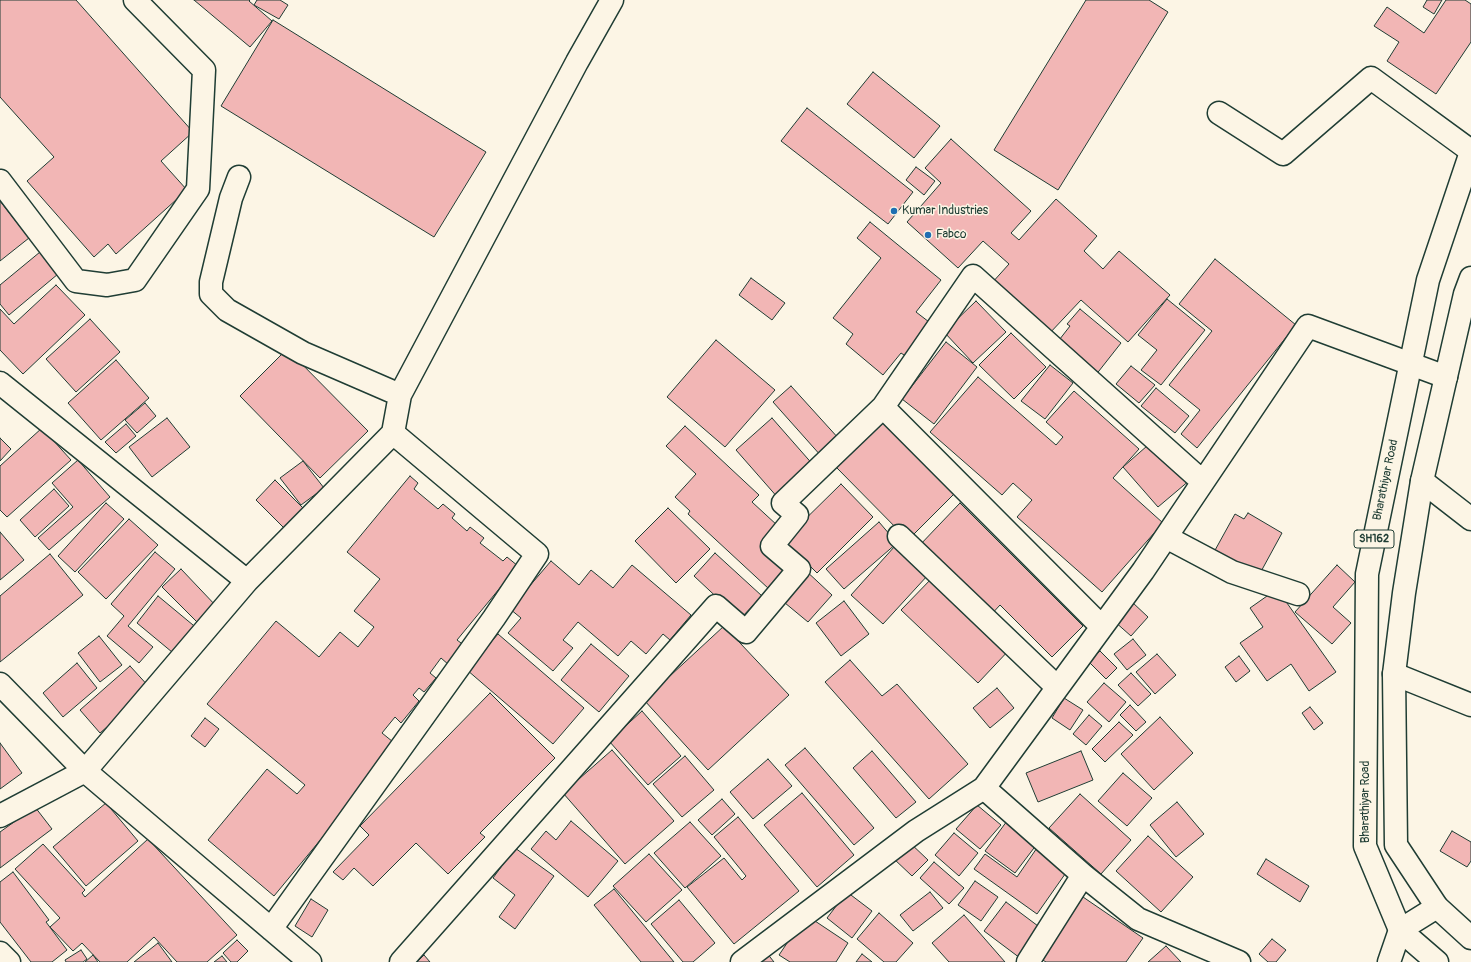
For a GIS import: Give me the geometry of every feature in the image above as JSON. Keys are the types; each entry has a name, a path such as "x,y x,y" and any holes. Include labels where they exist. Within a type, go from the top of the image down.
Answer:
{"street":[{"path":"0,180 76,281 107,285 135,280 198,189 204,70 135,0"},
{"path":"0,816 85,771 247,581 392,433 400,395 576,62 612,0"},
{"path":"1219,113 1283,154 1371,78 1471,152"},
{"name":"Bharathiyar Road","path":"1400,930 1365,846 1366,574 1428,280 1471,152"},
{"path":"239,177 231,198 211,282 211,294 227,310 303,353 400,395"},
{"path":"401,962 680,644 716,606 746,632 799,569 772,546 798,515 783,503 883,407 973,276 1203,482"},
{"name":"SH162","path":"1471,278 1465,294 1422,481 1404,593 1394,674 1396,845 1438,907 1471,938"},
{"path":"742,962 916,831 984,788 1101,626 1143,571 1308,326 1410,365 1446,377"},
{"path":"0,383 247,581"},
{"path":"883,407 1101,626"},
{"path":"271,929 494,618 537,554 392,433"},
{"path":"1422,481 1471,519"},
{"path":"898,536 1057,687"},
{"path":"1166,537 1232,572 1298,594"},
{"path":"1394,674 1471,706"},
{"path":"0,684 85,771 310,962"},
{"path":"984,788 1083,875 1138,919 1240,962"},
{"path":"1028,962 1083,875"},
{"path":"1389,962 1400,930 1438,907"},
{"name":"SH162","path":"1400,930 1437,962"},
{"path":"0,953 9,962"}],"building":[{"path":"0,0 76,0 193,132 161,161 187,190 116,254 108,244 94,257 27,181 54,157 0,97"},
{"path":"194,0 250,0 249,1 272,21 250,47"},
{"path":"257,0 280,0 288,5 279,19 254,5"},
{"path":"1086,0 1149,0 1168,12 1058,190 994,150"},
{"path":"1427,0 1442,0 1434,14 1423,7"},
{"path":"1446,0 1465,0 1471,4 1471,42 1436,94 1387,61 1399,42 1374,26 1387,7 1424,33"},
{"path":"273,20 486,152 434,237 221,106"},
{"path":"873,72 940,126 914,158 847,104"},
{"path":"807,108 913,192 888,224 781,141"},
{"path":"951,139 1031,211 1011,233 1019,240 1056,199 1097,236 1084,251 1103,269 1119,251 1170,295 1128,342 1081,300 1048,335 991,284 1009,264 983,241 958,268 907,222 941,183 925,168"},
{"path":"916,167 935,181 924,195 906,180"},
{"path":"0,201 29,238 0,261"},
{"path":"870,222 941,280 916,312 933,325 907,357 901,353 883,375 846,344 853,334 833,318 881,258 857,238"},
{"path":"40,252 58,274 9,315 0,304 0,285"},
{"path":"1215,259 1296,325 1197,448 1181,434 1200,410 1169,385 1212,331 1179,304"},
{"path":"751,278 785,303 772,320 739,295"},
{"path":"56,285 85,315 23,374 0,350 0,309 14,324"},
{"path":"1167,299 1205,330 1161,385 1141,370 1157,350 1138,335"},
{"path":"976,301 1006,332 973,363 944,332"},
{"path":"1080,309 1121,343 1095,376 1056,344 1070,326 1067,324"},
{"path":"90,319 120,352 76,392 46,359"},
{"path":"1011,333 1046,367 1014,399 979,365"},
{"path":"716,340 775,390 725,447 667,397"},
{"path":"946,342 977,367 934,424 902,399"},
{"path":"287,349 368,431 320,478 240,396"},
{"path":"116,360 149,398 101,440 68,403"},
{"path":"1050,365 1073,383 1045,419 1021,401"},
{"path":"1131,366 1155,385 1139,403 1116,384"},
{"path":"978,377 1056,445 1063,437 1046,422 1074,391 1139,449 1113,478 1163,523 1102,592 1017,517 1032,500 1013,483 1002,495 930,432"},
{"path":"791,386 840,440 822,457 773,402"},
{"path":"1156,388 1189,416 1175,433 1141,406"},
{"path":"145,403 156,416 137,433 125,420"},
{"path":"167,418 190,447 152,477 129,447"},
{"path":"772,418 815,467 779,499 736,450"},
{"path":"884,420 958,490 908,540 836,467"},
{"path":"126,424 136,436 116,453 105,442"},
{"path":"685,426 759,495 752,502 778,526 761,546 786,569 769,589 688,514 690,511 675,497 696,474 666,446"},
{"path":"42,428 71,460 7,517 0,510 0,466"},
{"path":"0,438 11,449 0,461"},
{"path":"1155,439 1190,480 1158,507 1123,467"},
{"path":"78,460 110,497 49,550 38,538 73,507 52,483"},
{"path":"303,461 324,488 301,505 280,478"},
{"path":"410,476 418,483 414,489 438,509 443,504 455,514 452,518 467,531 470,527 484,538 480,543 503,561 507,557 518,566 457,640 465,646 449,665 441,658 430,673 436,678 424,692 419,688 413,695 419,701 401,723 395,717 382,733 398,746 274,896 208,840 267,769 297,794 305,785 207,704 276,621 319,657 340,632 358,647 374,627 354,611 380,579 347,552"},
{"path":"275,480 305,510 286,530 256,500"},
{"path":"841,484 873,517 817,573 784,540"},
{"path":"54,489 69,506 35,537 20,520"},
{"path":"106,503 124,519 75,572 58,556"},
{"path":"960,503 1083,626 1052,657 1000,605 989,617 918,547"},
{"path":"668,508 710,549 676,583 635,541"},
{"path":"1248,513 1282,533 1258,577 1214,552 1235,514 1244,519"},
{"path":"129,519 158,545 106,599 78,572"},
{"path":"879,522 897,543 844,589 826,569"},
{"path":"0,532 24,560 0,580"},
{"path":"895,546 928,575 883,624 851,595"},
{"path":"155,552 175,569 128,626 153,647 139,663 107,636 124,616 111,604"},
{"path":"715,553 762,596 740,619 694,576"},
{"path":"50,554 83,595 0,662 0,596"},
{"path":"551,561 579,585 591,570 613,588 632,565 691,615 670,640 663,634 646,654 631,641 618,656 578,622 563,640 573,648 553,671 508,633 521,618 510,609"},
{"path":"1337,565 1355,582 1333,607 1351,623 1332,644 1295,612"},
{"path":"181,569 218,608 200,625 162,587"},
{"path":"804,569 832,595 808,622 779,598"},
{"path":"935,575 1011,648 978,683 901,610"},
{"path":"1277,589 1336,672 1309,691 1291,664 1267,681 1240,643 1263,627 1250,608"},
{"path":"158,596 199,630 178,657 137,623"},
{"path":"844,601 869,634 841,656 816,623"},
{"path":"1132,602 1148,617 1131,636 1114,621"},
{"path":"724,626 789,695 708,770 644,700"},
{"path":"498,634 584,708 553,744 467,670"},
{"path":"99,636 122,665 100,682 78,653"},
{"path":"1133,639 1146,655 1127,670 1114,654"},
{"path":"591,644 629,676 599,712 561,680"},
{"path":"1100,651 1117,668 1106,679 1089,662"},
{"path":"1157,654 1176,675 1155,694 1136,672"},
{"path":"1239,656 1250,671 1236,682 1225,667"},
{"path":"850,660 882,696 897,684 968,764 929,799 825,682"},
{"path":"77,663 97,688 63,717 43,693"},
{"path":"130,666 151,689 100,733 80,710"},
{"path":"1131,673 1151,694 1138,706 1118,685"},
{"path":"1104,683 1126,702 1109,722 1087,702"},
{"path":"997,688 1014,708 990,728 973,708"},
{"path":"490,693 555,758 480,833 485,837 448,874 416,843 373,886 354,868 343,880 333,872 369,835 360,826"},
{"path":"1064,698 1083,710 1070,730 1052,718"},
{"path":"1130,705 1146,722 1136,731 1120,715"},
{"path":"1310,707 1323,723 1314,730 1302,713"},
{"path":"642,711 681,756 648,785 609,741"},
{"path":"1089,715 1102,726 1086,745 1073,734"},
{"path":"1160,717 1193,753 1154,790 1121,754"},
{"path":"205,718 219,729 205,747 191,736"},
{"path":"1119,722 1133,735 1105,762 1092,749"},
{"path":"0,743 22,773 0,789"},
{"path":"805,748 874,828 854,845 785,765"},
{"path":"612,750 674,821 625,864 563,793"},
{"path":"872,751 916,802 896,818 853,768"},
{"path":"1081,751 1093,780 1038,802 1026,773"},
{"path":"685,756 714,790 682,817 653,784"},
{"path":"768,759 792,786 753,819 730,792"},
{"path":"1123,773 1152,798 1127,826 1098,801"},
{"path":"802,793 854,855 817,887 764,825"},
{"path":"1080,794 1131,840 1101,874 1049,828"},
{"path":"722,799 735,814 712,835 698,820"},
{"path":"1177,802 1204,834 1176,857 1150,825"},
{"path":"106,803 138,841 86,886 53,847"},
{"path":"977,805 1001,825 980,849 956,829"},
{"path":"35,807 52,829 0,868 0,832"},
{"path":"738,817 799,891 734,944 687,887 724,858 742,880 746,876 714,837"},
{"path":"571,821 618,861 588,897 531,849 546,831 556,840"},
{"path":"1007,821 1037,844 1015,873 985,851"},
{"path":"690,822 721,856 685,888 654,853"},
{"path":"1452,831 1471,842 1471,861 1467,867 1440,851"},
{"path":"954,833 978,853 959,876 935,855"},
{"path":"1148,836 1193,877 1161,912 1116,871"},
{"path":"148,839 237,935 207,962 177,962 154,937 127,962 100,962 82,943 73,951 50,927 60,918 15,869 43,844 85,890 82,893 85,897"},
{"path":"908,841 928,860 912,876 893,858"},
{"path":"1039,845 1070,867 1037,914 974,869 985,854 1017,877"},
{"path":"515,848 554,876 515,929 499,917 515,895 493,878"},
{"path":"649,854 682,890 646,922 613,886"},
{"path":"1266,859 1309,886 1300,902 1257,874"},
{"path":"934,862 964,888 949,904 920,878"},
{"path":"13,872 49,920 46,922 67,950 52,962 31,962 0,922 0,882"},
{"path":"975,881 998,897 981,921 958,905"},
{"path":"614,889 674,962 641,962 594,905"},
{"path":"847,892 872,911 852,938 827,918"},
{"path":"930,892 943,908 913,931 900,915"},
{"path":"1083,897 1143,938 1126,962 1046,962 1041,959"},
{"path":"311,899 328,910 312,937 295,926"},
{"path":"679,900 715,943 693,962 683,962 651,924"},
{"path":"1006,902 1042,929 1020,958 984,931"},
{"path":"879,913 913,943 896,962 884,962 857,939"},
{"path":"806,915 848,943 836,962 790,962 779,955"},
{"path":"964,915 1005,962 949,962 932,943"},
{"path":"1272,939 1286,950 1276,962 1268,962 1259,954"},
{"path":"237,940 248,951 237,962 231,962 223,953"},
{"path":"158,943 172,962 134,962"},
{"path":"1166,946 1181,962 1148,962"},
{"path":"81,950 87,959 83,962 66,962 65,960"},
{"path":"766,952 774,962 753,962"},
{"path":"862,954 872,962 856,962"},
{"path":"93,955 98,962 85,962"},
{"path":"424,955 430,962 417,962"},
{"path":"222,956 227,962 214,962"}],"place":[{"name":"Kumar Industries","path":"894,211"},
{"name":"Fabco","path":"928,235"}]}
